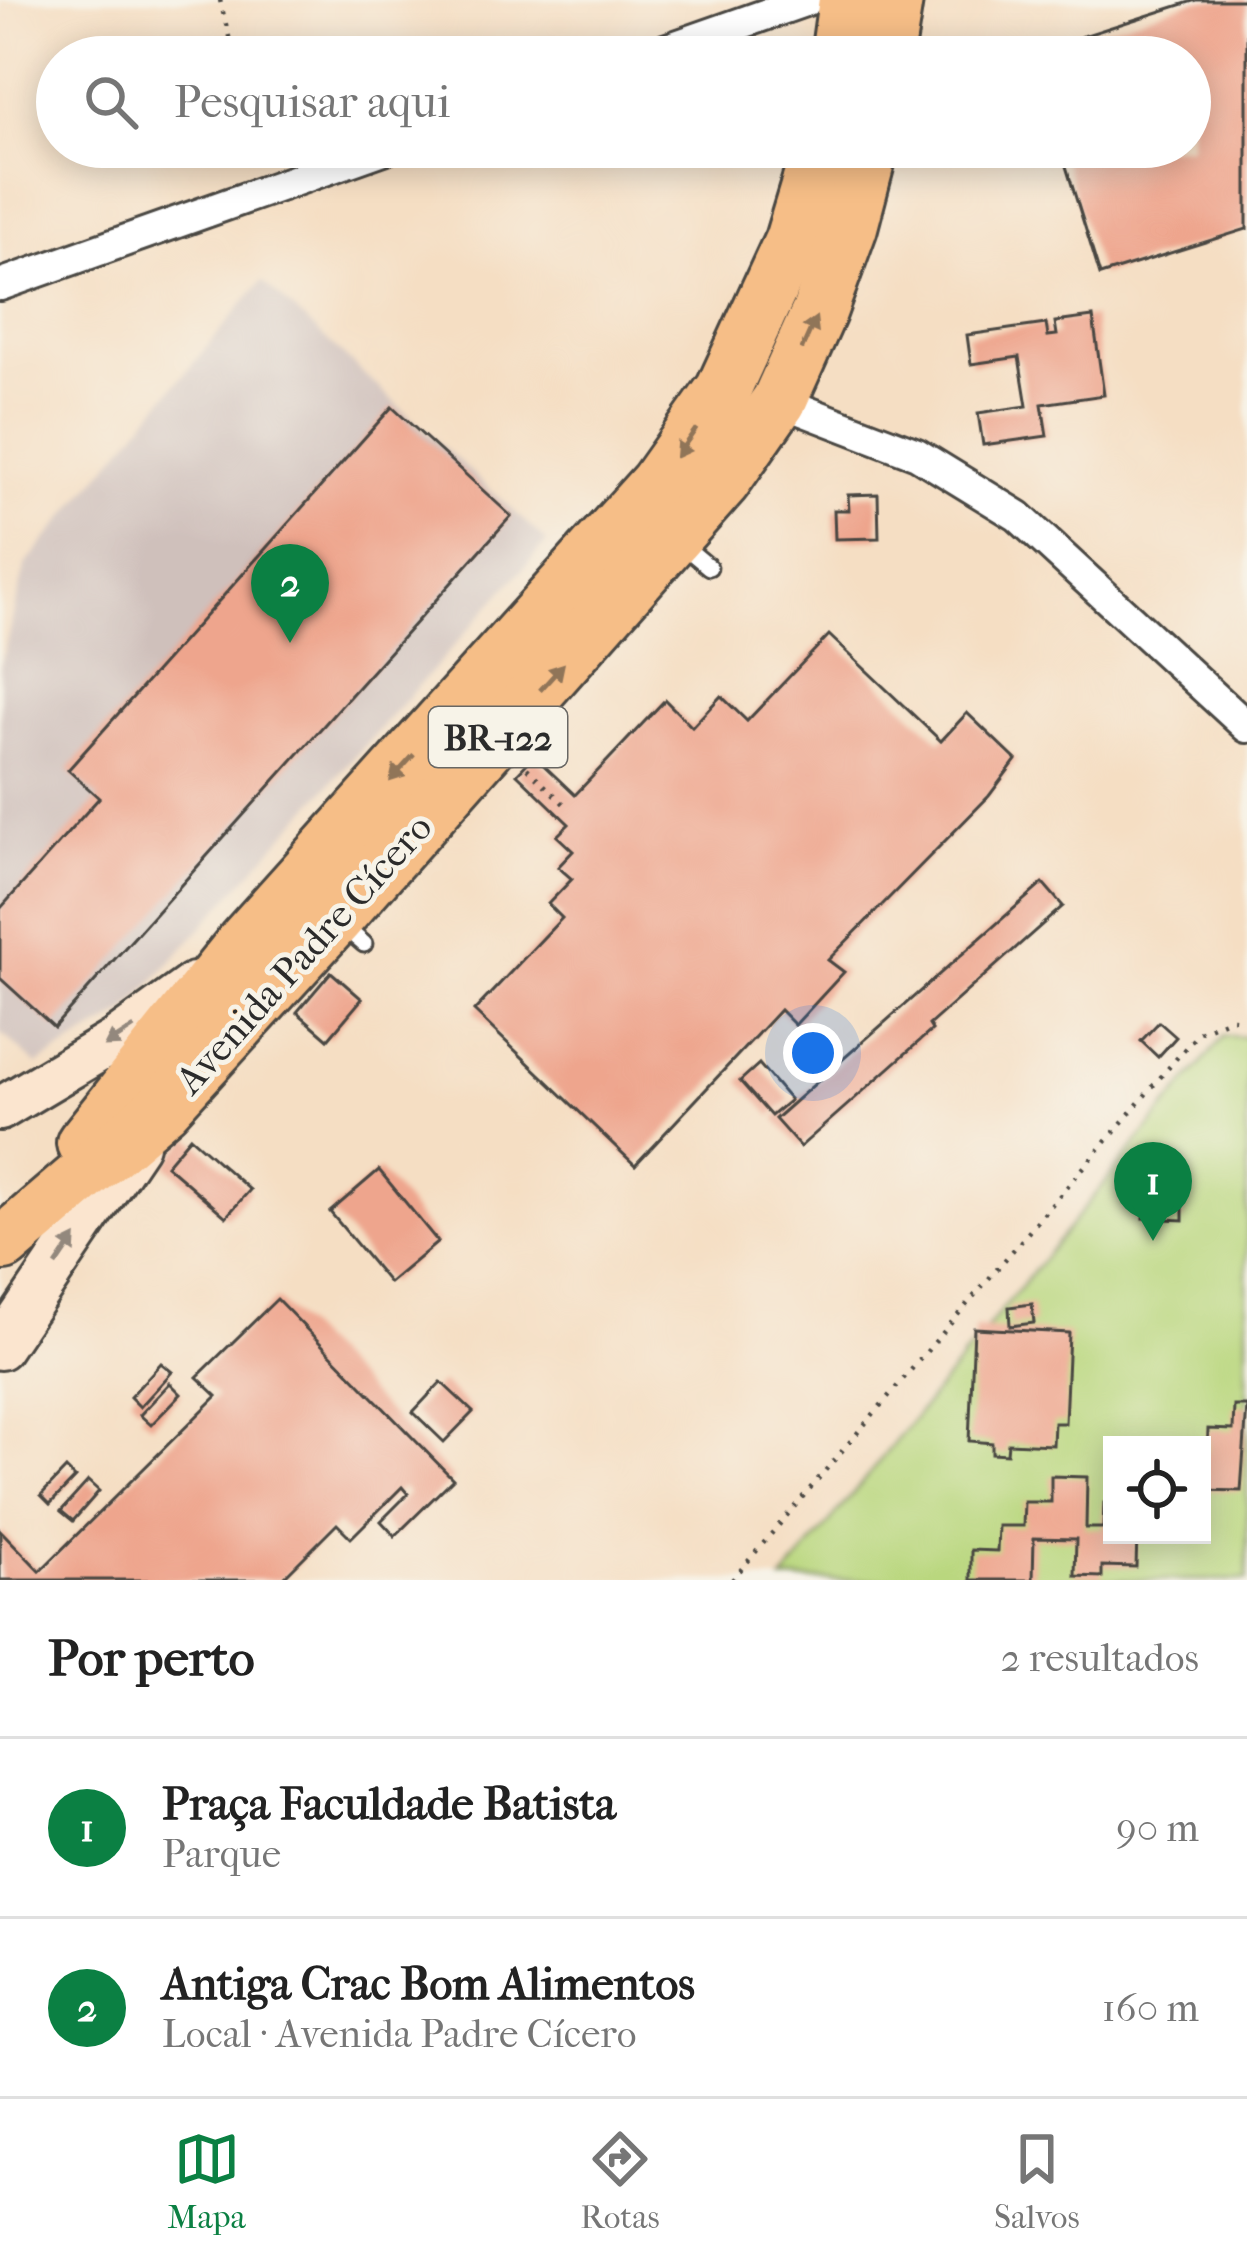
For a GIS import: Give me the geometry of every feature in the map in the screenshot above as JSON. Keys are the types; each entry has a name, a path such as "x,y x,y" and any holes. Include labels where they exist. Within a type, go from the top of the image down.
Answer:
{"highway":[{"path":"841,36 846,0"},
{"path":"889,36 895,0"},
{"name":"Avenida Padre Cícero","path":"2,1246 245,941 657,483 723,390 792,240 814,168"},
{"name":"Avenida Padre Cícero","path":"2,1246 163,1107 350,932 692,553 723,481 779,401 819,311 865,168"}],"main road":[{"name":"Avenida Padre Cícero","path":"0,1109 177,999 245,941"},
{"name":"Avenida Padre Cícero","path":"0,1348 163,1107"}],"street":[{"path":"705,36 807,0"},
{"path":"0,285 330,168"},
{"path":"779,401 916,454 1018,516 1247,727"}],"path":[{"path":"220,0 229,36"},
{"path":"525,766 566,806"},
{"path":"732,1580 1199,1032 1232,1018 1247,1019"}],"shaded area":[{"path":"262,281 547,542 126,1012 37,1065 0,1032 0,667 26,564"}],"green space":[{"path":"1224,1036 1247,1037 1247,1580 783,1580"}],"building":[{"path":"1196,0 1247,0 1247,229 1100,275 1067,168 1211,168 1211,36 1083,36"},
{"path":"1093,317 1104,395 1042,404 1047,436 983,445 978,413 1027,406 1019,357 971,364 967,335 1046,324 1048,336 1057,335 1055,322"},
{"path":"392,407 511,516 54,1027 0,978 0,909 99,798 68,770"},
{"path":"878,494 879,538 835,539 834,510 849,510 848,495"},
{"path":"829,635 941,741 967,713 1016,760 989,796 828,960 844,972 795,1025 780,1010 635,1165 474,1011 562,918 548,904 572,879 558,867 573,851 557,836 569,824 517,774 534,756 575,795 665,700 692,727 721,696 747,721"},
{"path":"1043,883 1063,906 800,1147 775,1119"},
{"path":"331,972 362,999 328,1039 297,1012"},
{"path":"1159,1022 1176,1037 1158,1057 1141,1041"},
{"path":"759,1064 790,1100 771,1116 740,1081"},
{"path":"190,1137 250,1190 226,1217 166,1165"},
{"path":"379,1170 438,1242 389,1283 330,1212"},
{"path":"1145,1202 1183,1204 1183,1220 1144,1218"},
{"path":"277,1299 453,1479 395,1536 381,1521 408,1494 402,1487 351,1538 337,1524 281,1580 0,1580 0,1530 40,1571 217,1396 197,1377"},
{"path":"1032,1304 1034,1323 1010,1326 1009,1307"},
{"path":"974,1328 1069,1333 1065,1423 1054,1423 1053,1445 1008,1443 1007,1454 992,1453 992,1443 969,1441"},
{"path":"161,1363 172,1372 140,1407 130,1397"},
{"path":"441,1382 473,1412 444,1442 413,1412"},
{"path":"170,1383 181,1394 151,1425 140,1415"},
{"path":"1234,1406 1247,1406 1241,1491 1211,1490 1208,1429 1233,1430"},
{"path":"66,1469 75,1478 50,1504 41,1495"},
{"path":"1051,1476 1087,1477 1086,1528 1103,1528 1103,1544 1137,1544 1136,1567 1102,1566 1102,1577 1075,1576 1076,1539 1034,1538 1033,1580 971,1580 971,1550 997,1551 998,1526 1023,1526 1024,1502 1051,1502"},
{"path":"88,1481 99,1491 73,1521 61,1511"}],"place":[{"name":"Antiga Crac Bom Alimentos","path":"290,643"},
{"name":"Praça Faculdade Batista","path":"1153,1241"}]}
